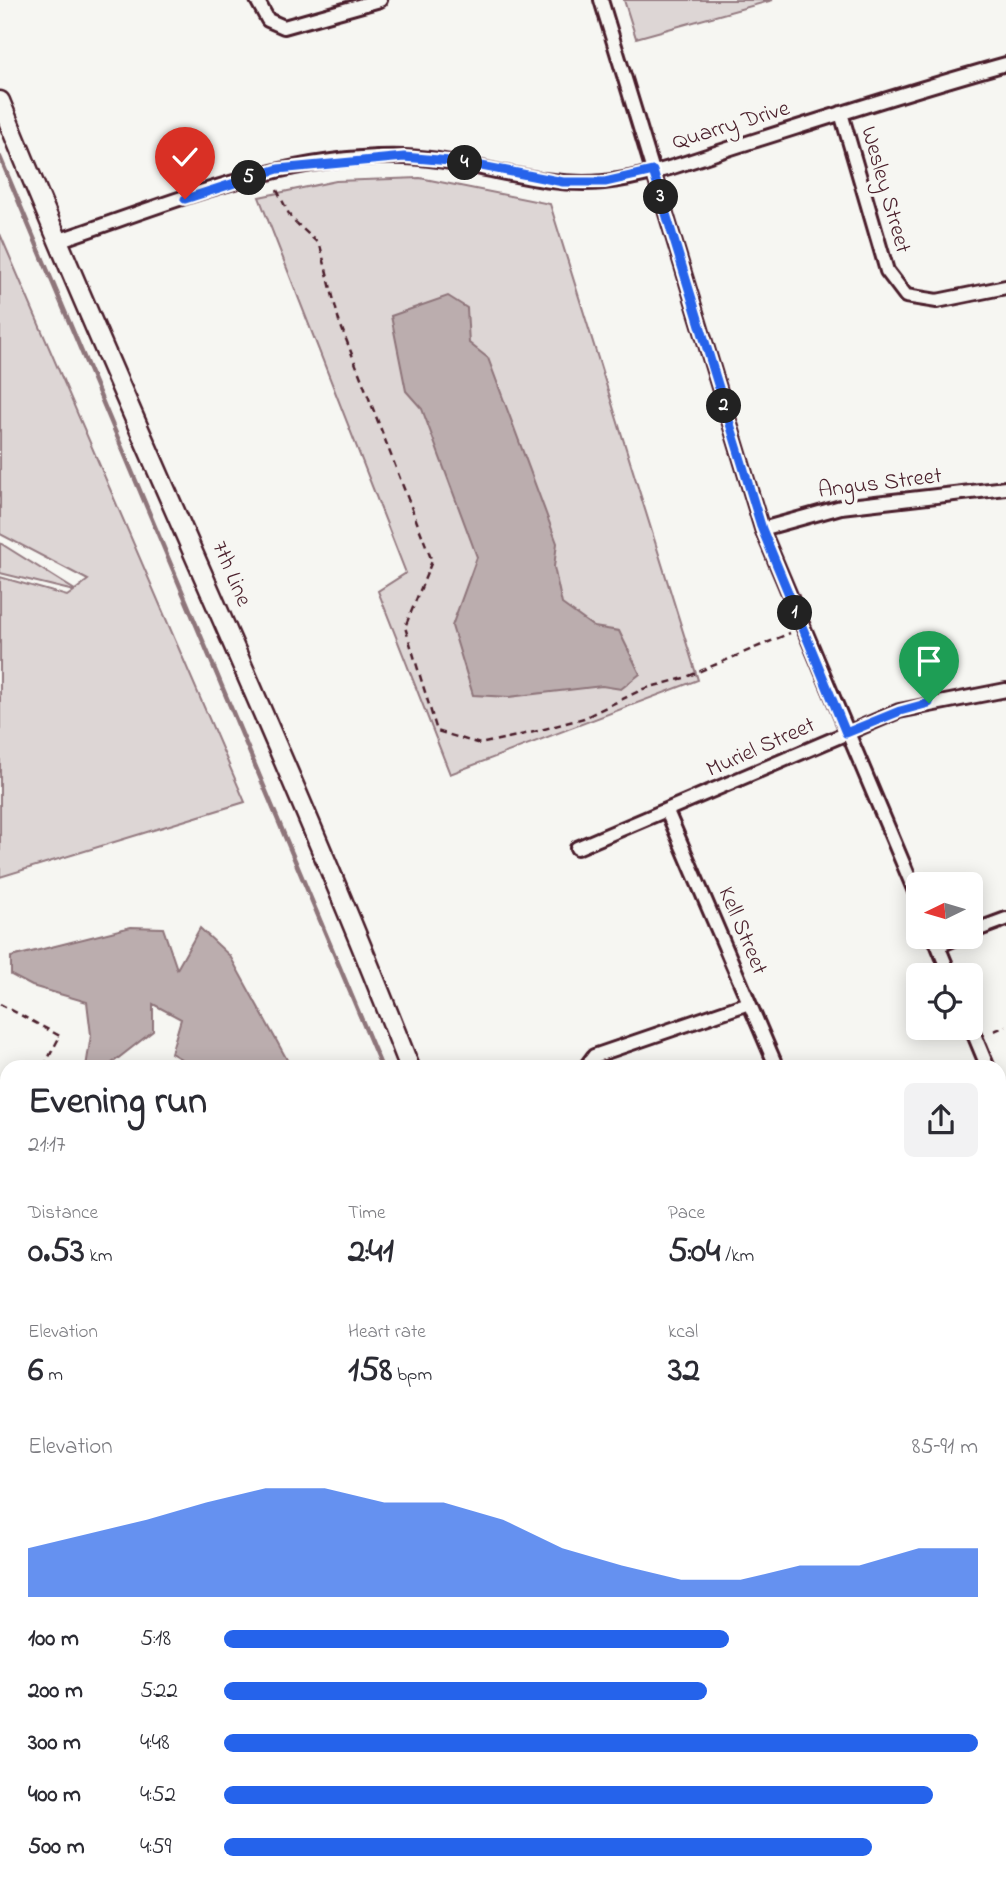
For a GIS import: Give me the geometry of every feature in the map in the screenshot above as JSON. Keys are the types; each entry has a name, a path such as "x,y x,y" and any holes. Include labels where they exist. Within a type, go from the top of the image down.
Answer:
{"street":[{"path":"257,0 268,20 284,27 380,0"},
{"path":"601,0 762,529 906,872"},
{"name":"Quarry Drive","path":"57,241 278,169 332,162 404,157 461,162 563,182 605,182 653,171 1006,64"},
{"name":"7th Line","path":"0,102 57,241 213,593 407,1060"},
{"name":"Wesley Street","path":"841,113 887,271 906,296 937,301 1006,287"},
{"name":"Angus Street","path":"762,529 841,508 1006,488"},
{"name":"Muriel Street","path":"577,848 909,708 1006,690"},
{"name":"Kell Street","path":"667,811 773,1060"},
{"path":"984,927 1006,919"},
{"path":"591,1060 594,1056 749,1003"},
{"path":"976,1040 985,1060"}],"path":[{"path":"277,190 290,218 320,245 339,321 432,561 405,627 437,731 480,744 544,730 584,718 643,689 684,678 791,633"},
{"path":"0,1004 60,1036 47,1060"},
{"path":"994,1031 1006,1026"}],"shaded area":[{"path":"624,0 773,0 636,38"},
{"path":"420,178 550,204 698,680 450,774 378,591 406,573 259,197 336,181"},
{"path":"0,234 245,802 0,877 0,577 67,596 74,591 0,573 0,543 75,590 88,580 0,534"},
{"path":"448,296 467,308 469,343 488,358 557,543 554,567 562,604 594,627 619,631 640,674 621,689 602,686 509,697 473,695 452,626 477,557 422,409 406,391 391,316"},
{"path":"131,927 163,928 177,969 200,928 230,956 287,1060 183,1060 171,1053 181,1019 153,1004 153,1031 116,1060 87,1060 91,1035 87,1002 32,986 11,975 11,957"}],"waterway":[{"path":"0,157 379,1060"}],"route":[{"path":"185,199 278,169 404,157 461,162 516,175 563,182 605,182 653,171 762,529 846,733 900,711 929,703"}]}
